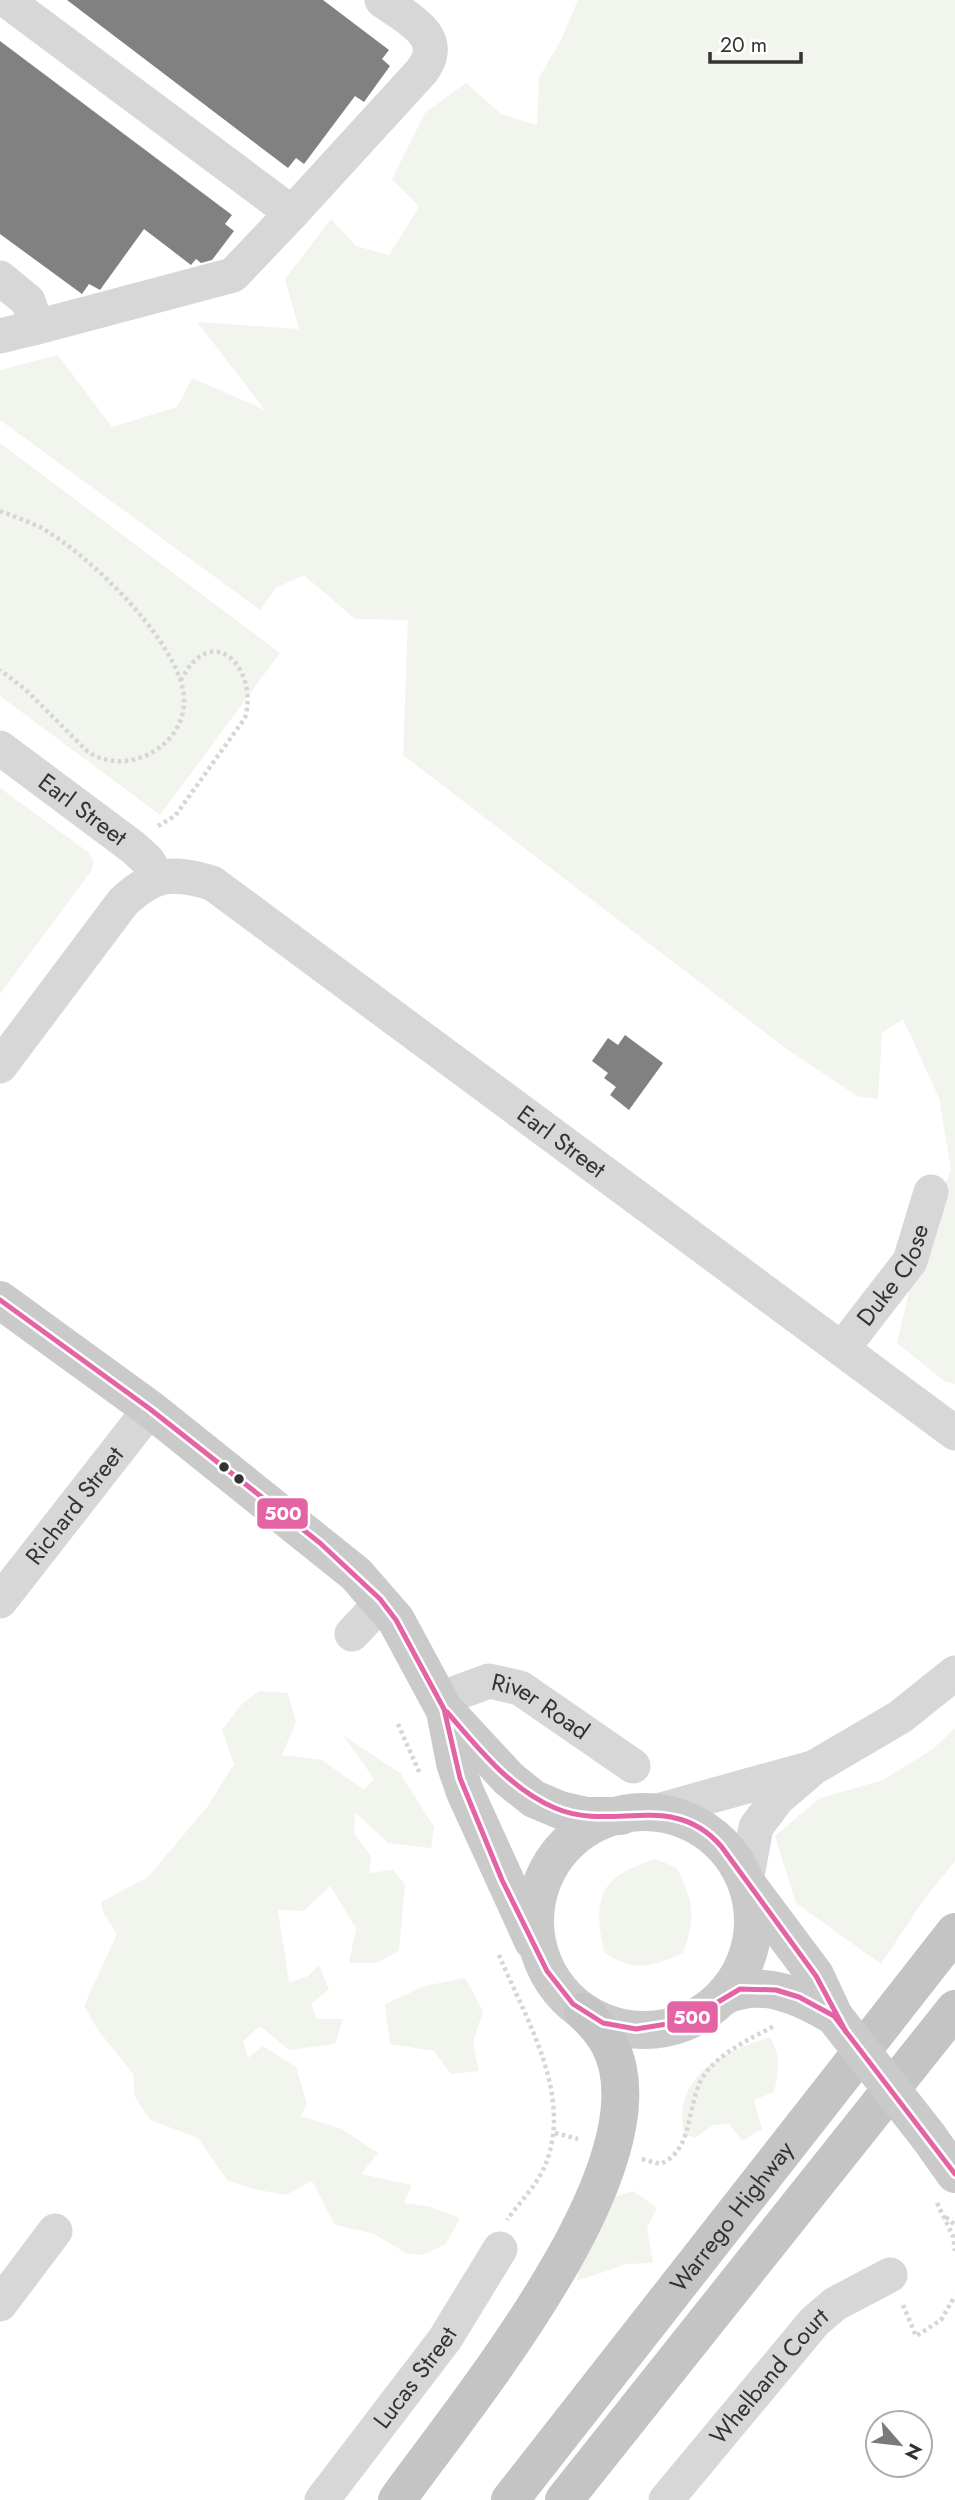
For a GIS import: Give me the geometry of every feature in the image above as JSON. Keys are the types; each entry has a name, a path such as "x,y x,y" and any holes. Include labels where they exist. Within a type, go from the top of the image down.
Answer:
{"highway":[{"name":"Warrego Highway","path":"510,2500 955,1931"},
{"name":"Warrego Highway","path":"564,2500 955,2009"},
{"path":"397,2500 537,2304 568,2255 594,2199 610,2152 619,2107 620,2083 617,2062 606,2036 583,2012"}],"main road":[{"name":"River Road","path":"0,1300 150,1409 356,1574 396,1620 442,1704 495,1766 534,1799 560,1810 586,1816 635,1814"},
{"name":"River Road","path":"442,1704 455,1763 465,1792 502,1880 547,1971"},
{"path":"834,2016 799,1997 776,1990 740,1989 724,1996 686,2021 651,2029 615,2027 583,2012 557,1986 547,1971 538,1948 534,1922 537,1895 548,1870 572,1841 604,1821 635,1814 679,1816 701,1827 723,1846 746,1882 815,1975 834,2016 955,2174"},
{"path":"724,1996 744,1965 753,1938 754,1909 746,1882"}],"street":[{"path":"6,0 292,213"},
{"path":"0,336 233,275 421,72 432,55 431,43 425,33 382,0"},
{"path":"0,278 28,301 37,327"},
{"name":"Earl Street","path":"0,748 134,848 148,861 157,877 186,875 212,883 236,900 955,1433"},
{"path":"0,1066 123,902 142,885 157,877"},
{"name":"Duke Close","path":"842,1349 910,1261 931,1192"},
{"name":"Richard Street","path":"0,1601 150,1409"},
{"path":"352,1633 382,1602"},
{"path":"928,1695 955,1660"},
{"path":"746,1882 751,1845 759,1822 777,1799 813,1768 888,1724 955,1673"},
{"name":"River Road","path":"442,1704 489,1681 520,1688 633,1766"},
{"path":"635,1814 813,1768"},
{"path":"0,2304 55,2231"},
{"name":"Lucas Street","path":"322,2500 445,2339 503,2235"},
{"name":"Whelband Court","path":"666,2500 814,2322 835,2304 890,2275"}],"path":[{"path":"0,511 40,528 105,578 145,622 173,662 180,682 183,712 172,734 156,750 140,760 116,763 98,759 25,689 0,670"},
{"path":"149,826 166,824 175,816 245,718 248,706 247,690 240,668 221,652 208,651 194,658 180,682"},
{"path":"398,1724 421,1775"},
{"path":"497,1950 550,2078 555,2133 544,2169 503,2235"},
{"path":"635,2157 660,2164 673,2156 684,2141 691,2103 706,2072 734,2047 785,2023"},
{"path":"555,2133 582,2140"},
{"path":"943,2214 955,2225"},
{"path":"890,2275 916,2336 941,2320 955,2296"}],"shaded area":[{"path":"578,0 955,0 955,1384 944,1381 897,1343 913,1275 951,1169 939,1098 903,1019 882,1033 878,1099 857,1096 788,1050 403,755 408,620 355,619 304,575 276,588 260,610 0,420 0,370 58,355 112,427 177,407 192,378 265,410 197,322 299,329 285,279 331,219 356,246 389,255 419,207 392,179 425,113 466,83 501,114 537,125 539,78 561,40"},
{"path":"0,443 280,653 160,815 0,696"},
{"path":"0,788 88,852 94,861 91,871 0,994"},
{"path":"259,1691 288,1693 296,1722 282,1755 322,1760 364,1790 374,1779 343,1735 400,1773 434,1827 431,1848 388,1843 355,1812 354,1834 371,1856 369,1873 393,1870 405,1885 399,1951 376,1963 349,1963 356,1928 330,1886 304,1911 278,1910 289,1983 308,1976 319,1965 329,1989 311,2004 317,2019 343,2019 335,2044 289,2050 260,2026 243,2041 248,2058 263,2046 296,2067 307,2104 301,2116 342,2129 378,2153 361,2174 412,2185 404,2203 431,2207 460,2218 446,2244 423,2255 406,2253 372,2233 335,2225 312,2181 286,2195 253,2189 227,2180 198,2138 150,2120 135,2097 133,2074 98,2030 84,2006 117,1934 104,1914 101,1902 148,1877 208,1806 234,1764 222,1730 242,1704"},
{"path":"955,1728 955,1861 923,1901 881,1964 796,1903 775,1836 820,1798 883,1780 933,1749"},
{"path":"656,1859 677,1868 690,1901 690,1929 683,1953 643,1966 624,1963 604,1952 600,1933 600,1903 604,1891 612,1881 637,1866"},
{"path":"465,1978 483,2011 473,2042 479,2071 451,2074 434,2051 390,2044 385,2004 425,1986"},
{"path":"770,2037 776,2051 778,2070 774,2092 754,2100 762,2129 742,2141 729,2124 713,2125 695,2138 684,2134 682,2114 686,2096 704,2069 735,2050"},
{"path":"633,2191 657,2208 647,2228 653,2263 627,2264 577,2281 581,2255 613,2197"}],"building":[{"path":"67,0 323,0 389,50 382,59 390,66 364,102 355,96 304,164 296,158 288,168"},
{"path":"0,41 232,215 225,224 234,231 212,260 201,263 196,259 191,265 144,229 100,290 89,284 82,294 0,234"},
{"path":"625,1035 663,1063 629,1110 610,1095 616,1087 604,1078 608,1073 592,1061 608,1038 618,1045"}],"transit line":[{"name":"500","path":"0,1300 150,1409 320,1543 380,1599 396,1620 444,1709 460,1778 502,1880 547,1971 573,2004 603,2023 636,2029 686,2021 740,1989 776,1990 799,1997 834,2016 955,2174"},
{"name":"500","path":"447,1712 509,1779 555,1808 577,1815 599,1817 662,1816 683,1820 702,1829 721,1846 816,1976 846,2032"}]}
